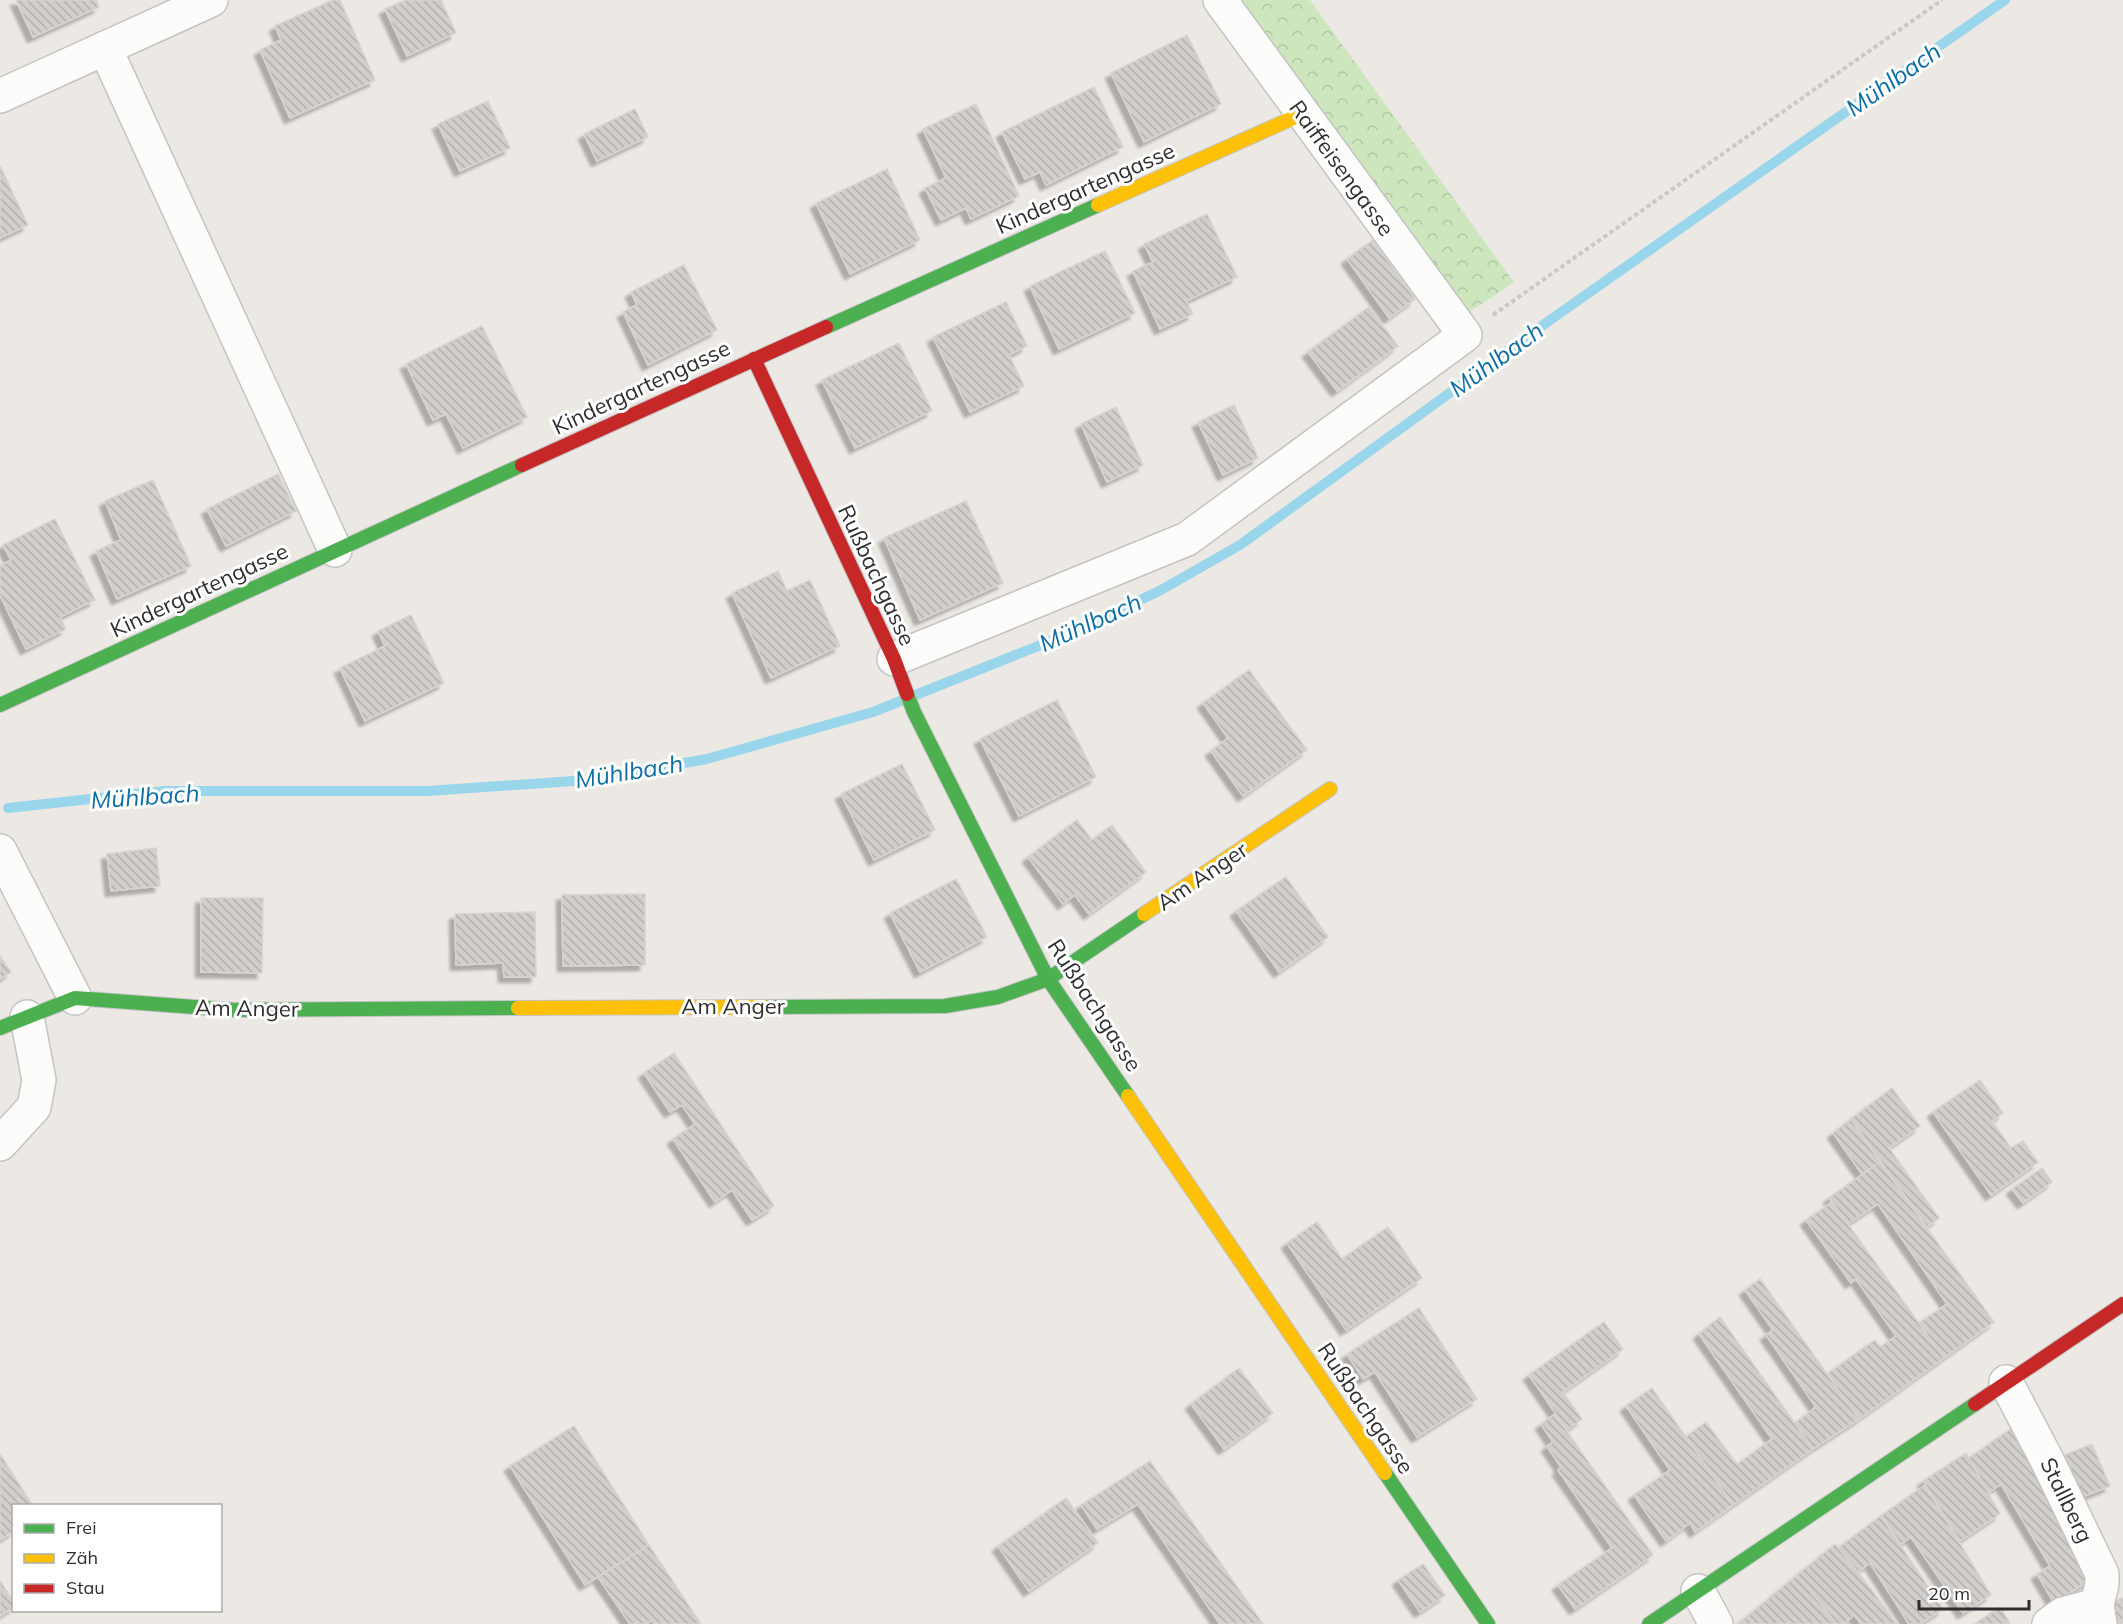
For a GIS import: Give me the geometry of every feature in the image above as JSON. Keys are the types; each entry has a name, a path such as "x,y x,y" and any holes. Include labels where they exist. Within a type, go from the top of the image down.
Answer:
{"street":[{"path":"0,96 211,0"},
{"name":"Raiffeisengasse","path":"1221,0 1465,335"},
{"path":"105,48 335,550"},
{"name":"Kindergartengasse","path":"0,705 754,359 1302,114"},
{"path":"895,664 1187,539 1465,335"},
{"name":"Rußbachgasse","path":"754,359 895,664 914,712 1048,979 1488,1624"},
{"name":"Am Anger","path":"0,1144 34,1107 39,1080 13,1022 75,998 234,1010 945,1006 998,997 1048,979 1330,789"},
{"path":"0,851 75,998"},
{"path":"1649,1624 2123,1304"},
{"name":"Stallberg","path":"2006,1382 2102,1574 2098,1614"},
{"path":"1698,1591 1716,1624"},
{"path":"2049,1624 2063,1614 2098,1614"}],"path":[{"path":"1465,335 1942,0"}],"green space":[{"path":"1238,0 1310,0 1514,282 1467,314"}],"building":[{"path":"16,0 96,0 99,7 33,37"},
{"path":"333,0 340,0 375,80 290,118 260,50 281,40 275,26"},
{"path":"406,0 441,0 456,33 407,56 385,9"},
{"path":"1187,35 1221,104 1144,142 1111,73"},
{"path":"1094,87 1123,147 1046,185 1040,172 1025,179 1002,132"},
{"path":"488,101 510,148 460,171 438,124"},
{"path":"976,104 1019,196 971,219 966,208 941,220 925,188 946,178 923,129"},
{"path":"635,109 648,137 597,161 584,134"},
{"path":"0,166 28,225 0,238"},
{"path":"887,169 920,240 850,274 816,203"},
{"path":"1207,214 1237,277 1186,301 1193,314 1160,329 1133,271 1153,262 1144,244"},
{"path":"1373,240 1415,299 1389,318 1347,259"},
{"path":"1105,251 1135,313 1059,349 1030,286"},
{"path":"684,265 717,330 648,365 623,312 637,305 631,292"},
{"path":"1006,302 1027,346 1009,355 1024,386 970,412 933,337"},
{"path":"1369,307 1398,346 1337,391 1308,352"},
{"path":"482,326 527,417 463,448 446,414 433,420 406,364"},
{"path":"899,343 932,411 855,448 822,380"},
{"path":"1234,405 1258,458 1223,475 1198,422"},
{"path":"1116,407 1143,465 1107,482 1081,424"},
{"path":"278,474 296,511 226,546 207,509"},
{"path":"153,480 191,566 117,599 96,551 121,540 105,501"},
{"path":"966,501 1003,583 920,620 884,538"},
{"path":"55,519 95,600 60,617 66,629 26,649 0,595 0,566 11,560 3,545"},
{"path":"778,571 787,591 810,580 840,646 771,678 732,593"},
{"path":"411,615 444,683 365,721 340,668 385,646 378,631"},
{"path":"1249,670 1307,750 1243,796 1211,751 1228,738 1203,703"},
{"path":"1057,700 1096,777 1019,816 980,739"},
{"path":"902,764 935,830 874,860 841,794"},
{"path":"1077,820 1092,840 1112,825 1146,872 1089,914 1075,895 1063,904 1028,857"},
{"path":"156,848 160,886 111,891 107,854"},
{"path":"1286,877 1328,937 1279,972 1236,911"},
{"path":"956,879 987,937 920,972 890,913"},
{"path":"645,894 645,965 563,966 562,895"},
{"path":"201,898 263,898 262,973 201,972"},
{"path":"535,912 536,977 504,977 503,963 456,965 455,914"},
{"path":"0,956 11,972 0,979"},
{"path":"674,1053 774,1206 752,1220 732,1190 715,1202 673,1139 695,1124 682,1105 670,1112 644,1073"},
{"path":"1980,1080 2003,1113 1992,1121 2011,1148 2023,1141 2038,1162 1991,1195 1933,1112"},
{"path":"1892,1088 1920,1126 1889,1148 1939,1218 1927,1227 1851,1119"},
{"path":"1851,1119 1880,1162 1862,1174 1833,1133"},
{"path":"1880,1162 1994,1322 1944,1358 1919,1323 1947,1304 1878,1204 1848,1224 1829,1198"},
{"path":"2042,1168 2052,1182 2023,1203 2012,1189"},
{"path":"1832,1202 1944,1358 1859,1419 1827,1374 1875,1340 1880,1347 1896,1336 1856,1279 1851,1283 1806,1220"},
{"path":"1317,1222 1342,1259 1388,1227 1422,1278 1346,1330 1287,1243"},
{"path":"1760,1279 1859,1419 1813,1449 1795,1423 1816,1407 1766,1335 1773,1330 1745,1290"},
{"path":"1419,1308 1477,1399 1417,1437 1375,1372 1363,1379 1347,1354"},
{"path":"1720,1317 1813,1449 1733,1505 1686,1437 1706,1422 1737,1464 1772,1439 1699,1334"},
{"path":"1604,1322 1623,1349 1563,1392 1582,1419 1567,1430 1529,1375"},
{"path":"1239,1368 1273,1413 1224,1449 1191,1404"},
{"path":"1652,1388 1733,1505 1695,1532 1690,1523 1666,1541 1634,1495 1670,1470 1626,1406"},
{"path":"1555,1414 1653,1555 1575,1609 1558,1585 1612,1548 1558,1470 1561,1467 1547,1446 1553,1442 1541,1424"},
{"path":"574,1426 649,1545 585,1585 510,1466"},
{"path":"2012,1428 2090,1580 2054,1603 2037,1574 2050,1566 2001,1484 1988,1493 1969,1458"},
{"path":"2092,1444 2110,1486 2082,1497 2065,1455"},
{"path":"1966,1453 2000,1514 1960,1541 1923,1481"},
{"path":"0,1454 32,1504 12,1504 12,1532 0,1540"},
{"path":"1150,1461 1263,1624 1220,1624 1138,1504 1097,1529 1081,1505"},
{"path":"1925,1485 1991,1595 1963,1613 1911,1537 1901,1544 1881,1516"},
{"path":"1066,1498 1098,1543 1029,1591 998,1546"},
{"path":"1881,1516 1943,1609 1920,1624 1909,1624 1870,1563 1858,1572 1838,1548"},
{"path":"1835,1544 1897,1624 1861,1624 1854,1615 1844,1624 1837,1624 1797,1575"},
{"path":"649,1545 701,1624 654,1624 652,1620 647,1624 630,1624 598,1577"},
{"path":"1423,1564 1445,1595 1420,1612 1398,1580"},
{"path":"1797,1575 1837,1624 1738,1624"},
{"path":"0,1581 12,1599 12,1608 0,1616"},
{"path":"2123,1598 2123,1624 2119,1624 2111,1603"},
{"path":"2000,1607 2010,1624 1975,1624"}],"waterway":[{"name":"Mühlbach","path":"8,808 164,791 427,791 588,780 707,759 873,712 1078,630 1161,590 1240,545 1553,318 2005,0"}],"traffic: fast":[{"path":"826,327 1098,205"},
{"path":"0,705 522,465"},
{"path":"907,694 1048,979 1128,1096"},
{"path":"764,1007 945,1006 998,997 1048,979 1144,914"},
{"path":"0,1028 75,998 234,1010 518,1008"},
{"path":"1649,1624 1975,1404"},
{"path":"1385,1473 1488,1624"}],"traffic: slow":[{"path":"1098,205 1302,114"},
{"path":"1144,914 1330,789"},
{"path":"518,1008 764,1007"},
{"path":"1128,1096 1385,1473"}],"traffic: jam":[{"path":"522,465 826,327"},
{"path":"754,359 894,659 907,694"},
{"path":"1975,1404 2123,1304"}]}
